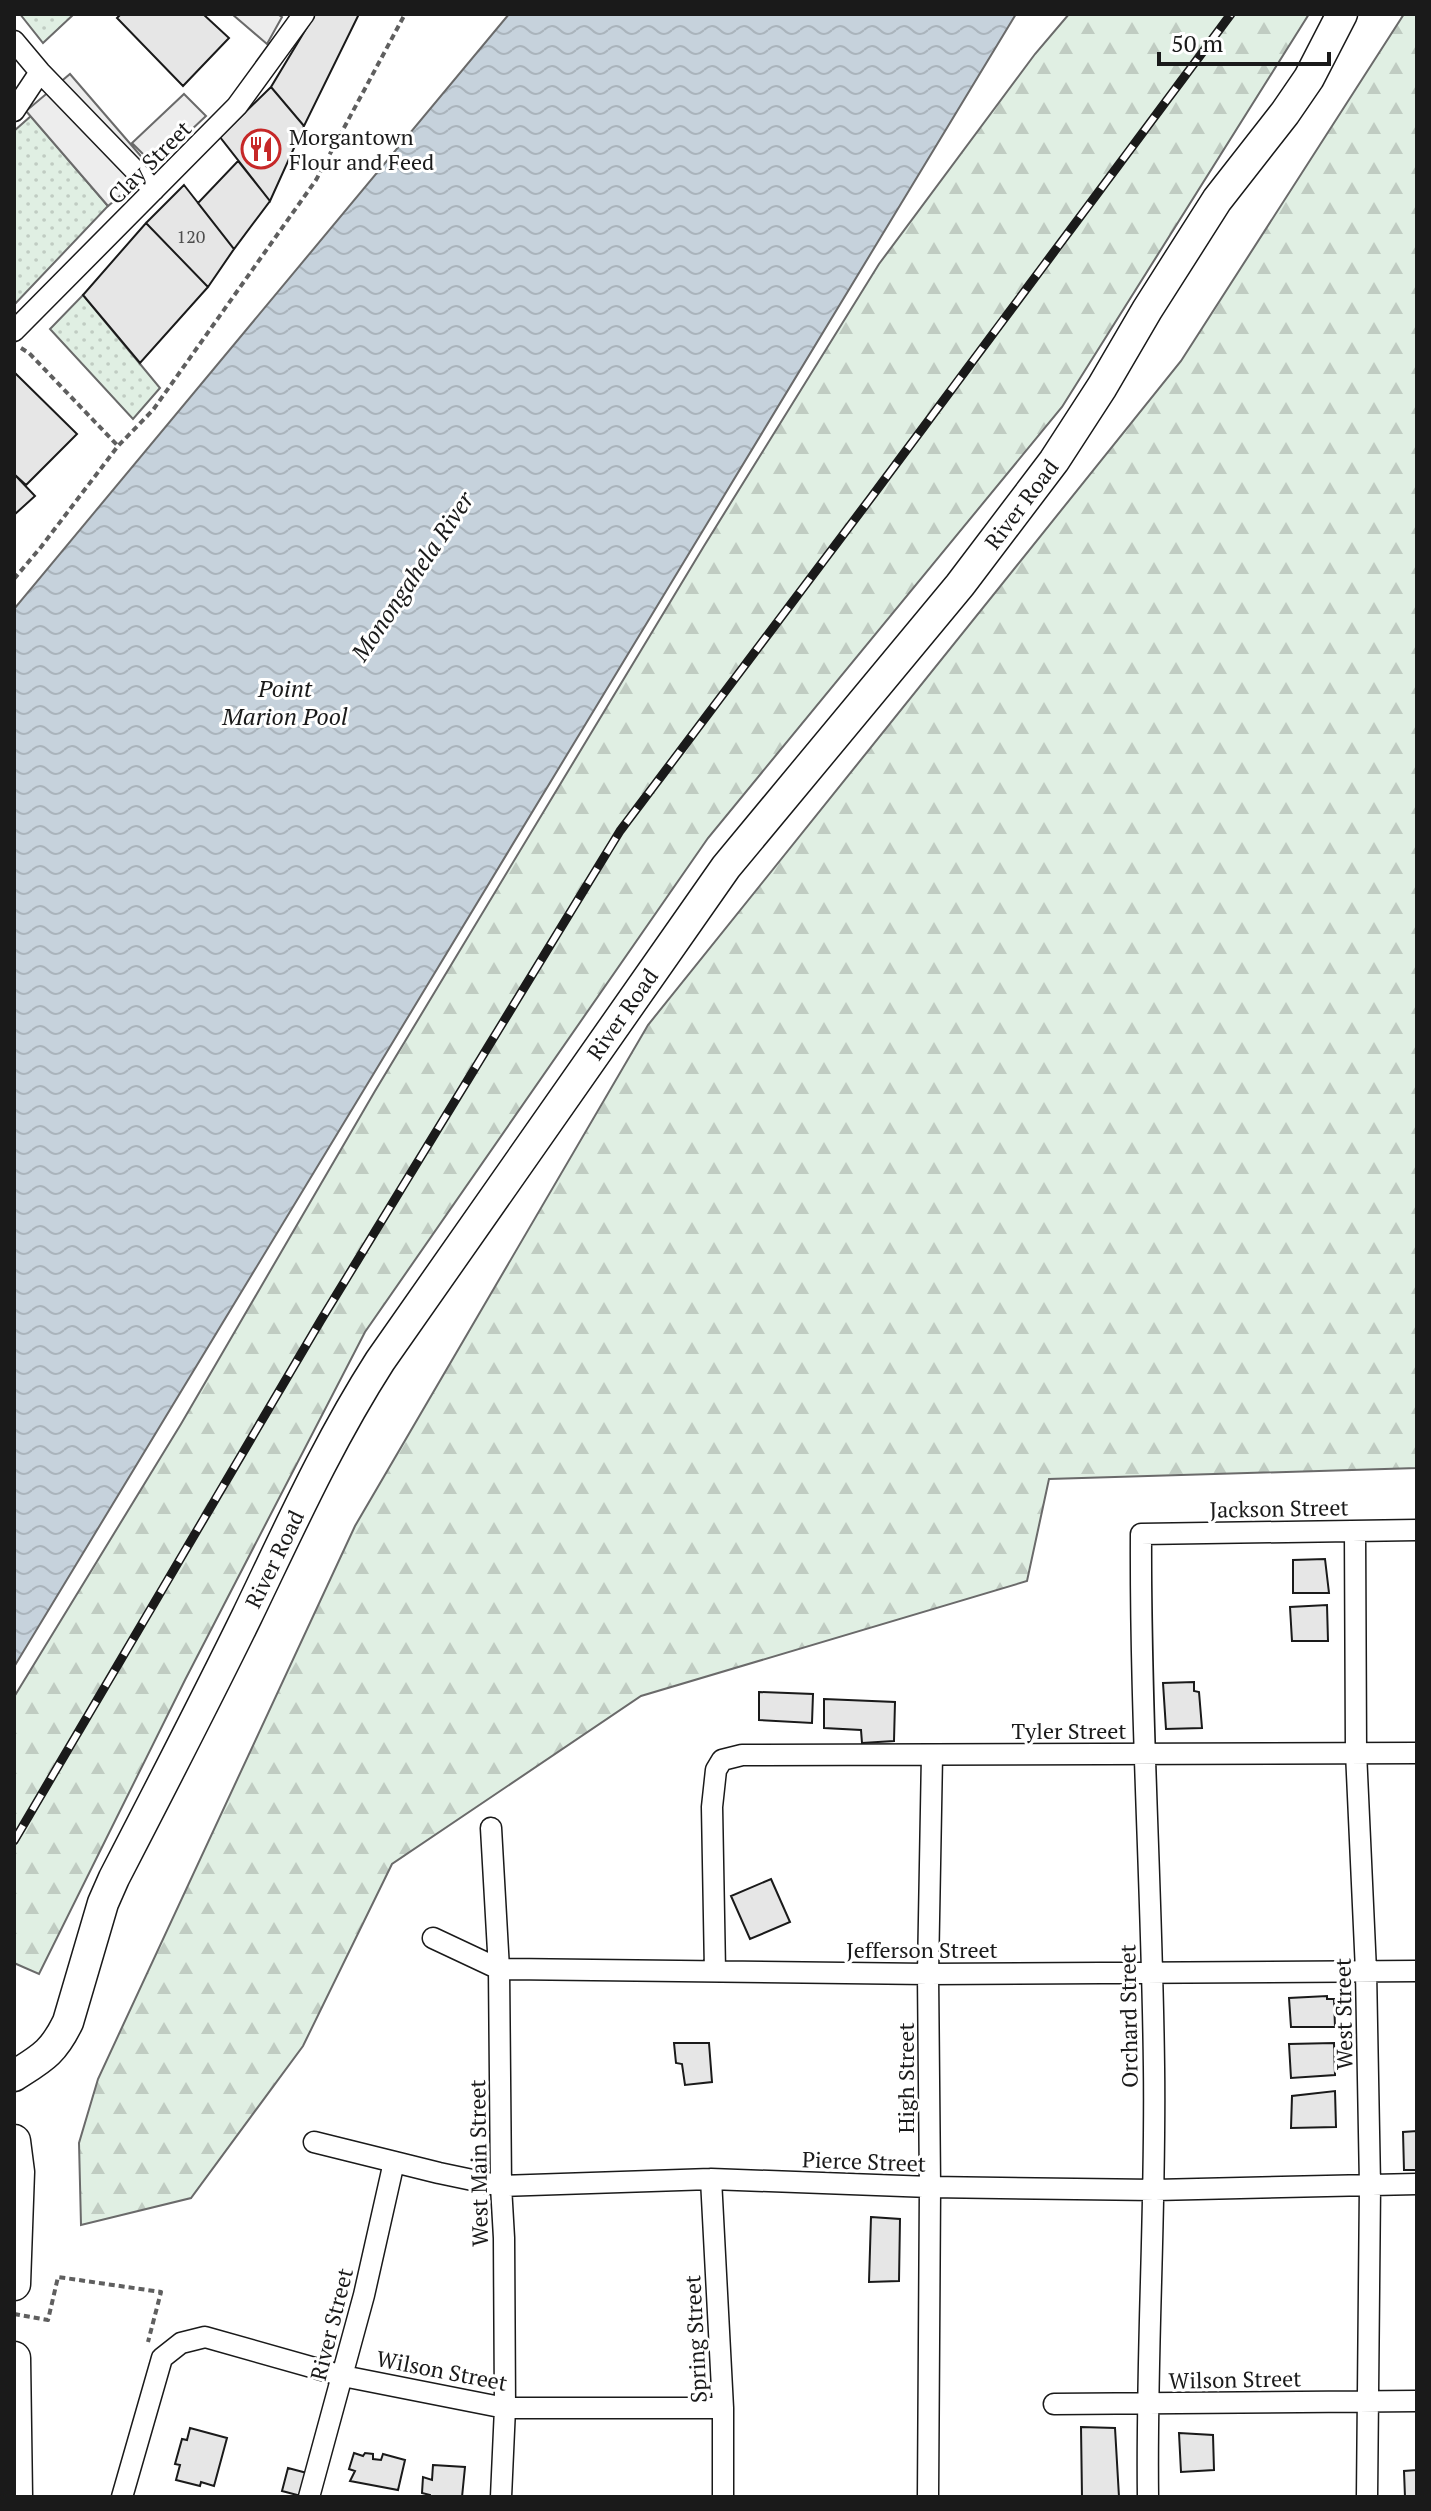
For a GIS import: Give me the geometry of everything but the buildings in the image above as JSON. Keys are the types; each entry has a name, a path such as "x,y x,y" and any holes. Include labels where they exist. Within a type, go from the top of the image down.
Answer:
{"main road":[{"path":"14,2141 18,2172 14,2284"},
{"path":"14,2358 16,2497"}],"street":[{"name":"River Road","path":"14,2076 48,2054 60,2039 103,1903 114,1878 203,1706 315,1473 380,1361 726,867 960,585 1054,461 1181,254 1217,200 1309,78 1342,14"},
{"name":"Clay Street","path":"14,331 237,106 295,17"},
{"path":"14,41 154,190"},
{"path":"14,111 40,72"},
{"name":"Jackson Street","path":"1141,1534 1417,1530"},
{"name":"West Street","path":"1355,1531 1356,1752 1366,1971 1370,2185 1367,2497"},
{"name":"Orchard Street","path":"1141,1534 1143,1754 1152,1971 1155,2190 1148,2497"},
{"name":"Tyler Street","path":"715,1971 712,1807 716,1770 722,1760 742,1755 1417,1753"},
{"name":"High Street","path":"928,2497 928,1974 932,1755"},
{"name":"West Main Street","path":"491,1828 499,1969 505,2408 501,2497"},
{"name":"Jefferson Street","path":"433,1938 499,1969 928,1974 1417,1971"},
{"name":"Pierce Street","path":"314,2142 501,2186 711,2179 930,2187 1155,2190 1417,2184"},
{"name":"River Street","path":"309,2497 364,2295 394,2162"},
{"name":"Spring Street","path":"711,2179 723,2408 723,2497"},
{"name":"Wilson Street","path":"162,2358 181,2343 205,2337 343,2376 505,2408 723,2408"},
{"path":"122,2497 162,2358"},
{"name":"Wilson Street","path":"1054,2404 1417,2401"}],"path":[{"path":"14,579 118,446 153,410 316,180 405,14"},
{"path":"14,344 29,353 118,446"},
{"path":"14,2314 48,2320 58,2277 161,2292 146,2353 162,2358"}],"green space":[{"path":"20,14 74,14 43,43"},
{"path":"1069,14 1309,14 1062,407 708,838 365,1332 185,1680 39,1974 14,1963 14,1697 181,1424 375,1091 704,546 879,264 1035,54"},
{"path":"1404,14 1417,14 1417,1468 1049,1479 1027,1581 641,1696 392,1864 303,2046 191,2198 81,2225 79,2143 98,2079 355,1526 648,1025 1181,361"},
{"path":"31,116 108,206 14,305 14,131"},
{"path":"83,295 160,388 133,419 50,329"}],"shaded area":[{"path":"232,14 277,14 282,17 267,44"},
{"path":"70,74 152,169 108,206 26,111"},
{"path":"184,94 206,116 154,165 132,143"}],"water":[{"name":"Point Marion Pool","path":"509,14 1016,14 14,1667 14,609"}],"railway":[{"path":"14,1841 321,1320 620,831 1231,14"}],"place":[{"name":"Morgantown Flour and Feed","path":"261,149"}],"water label":[{"name":"Monongahela River","path":"412,576"}]}
